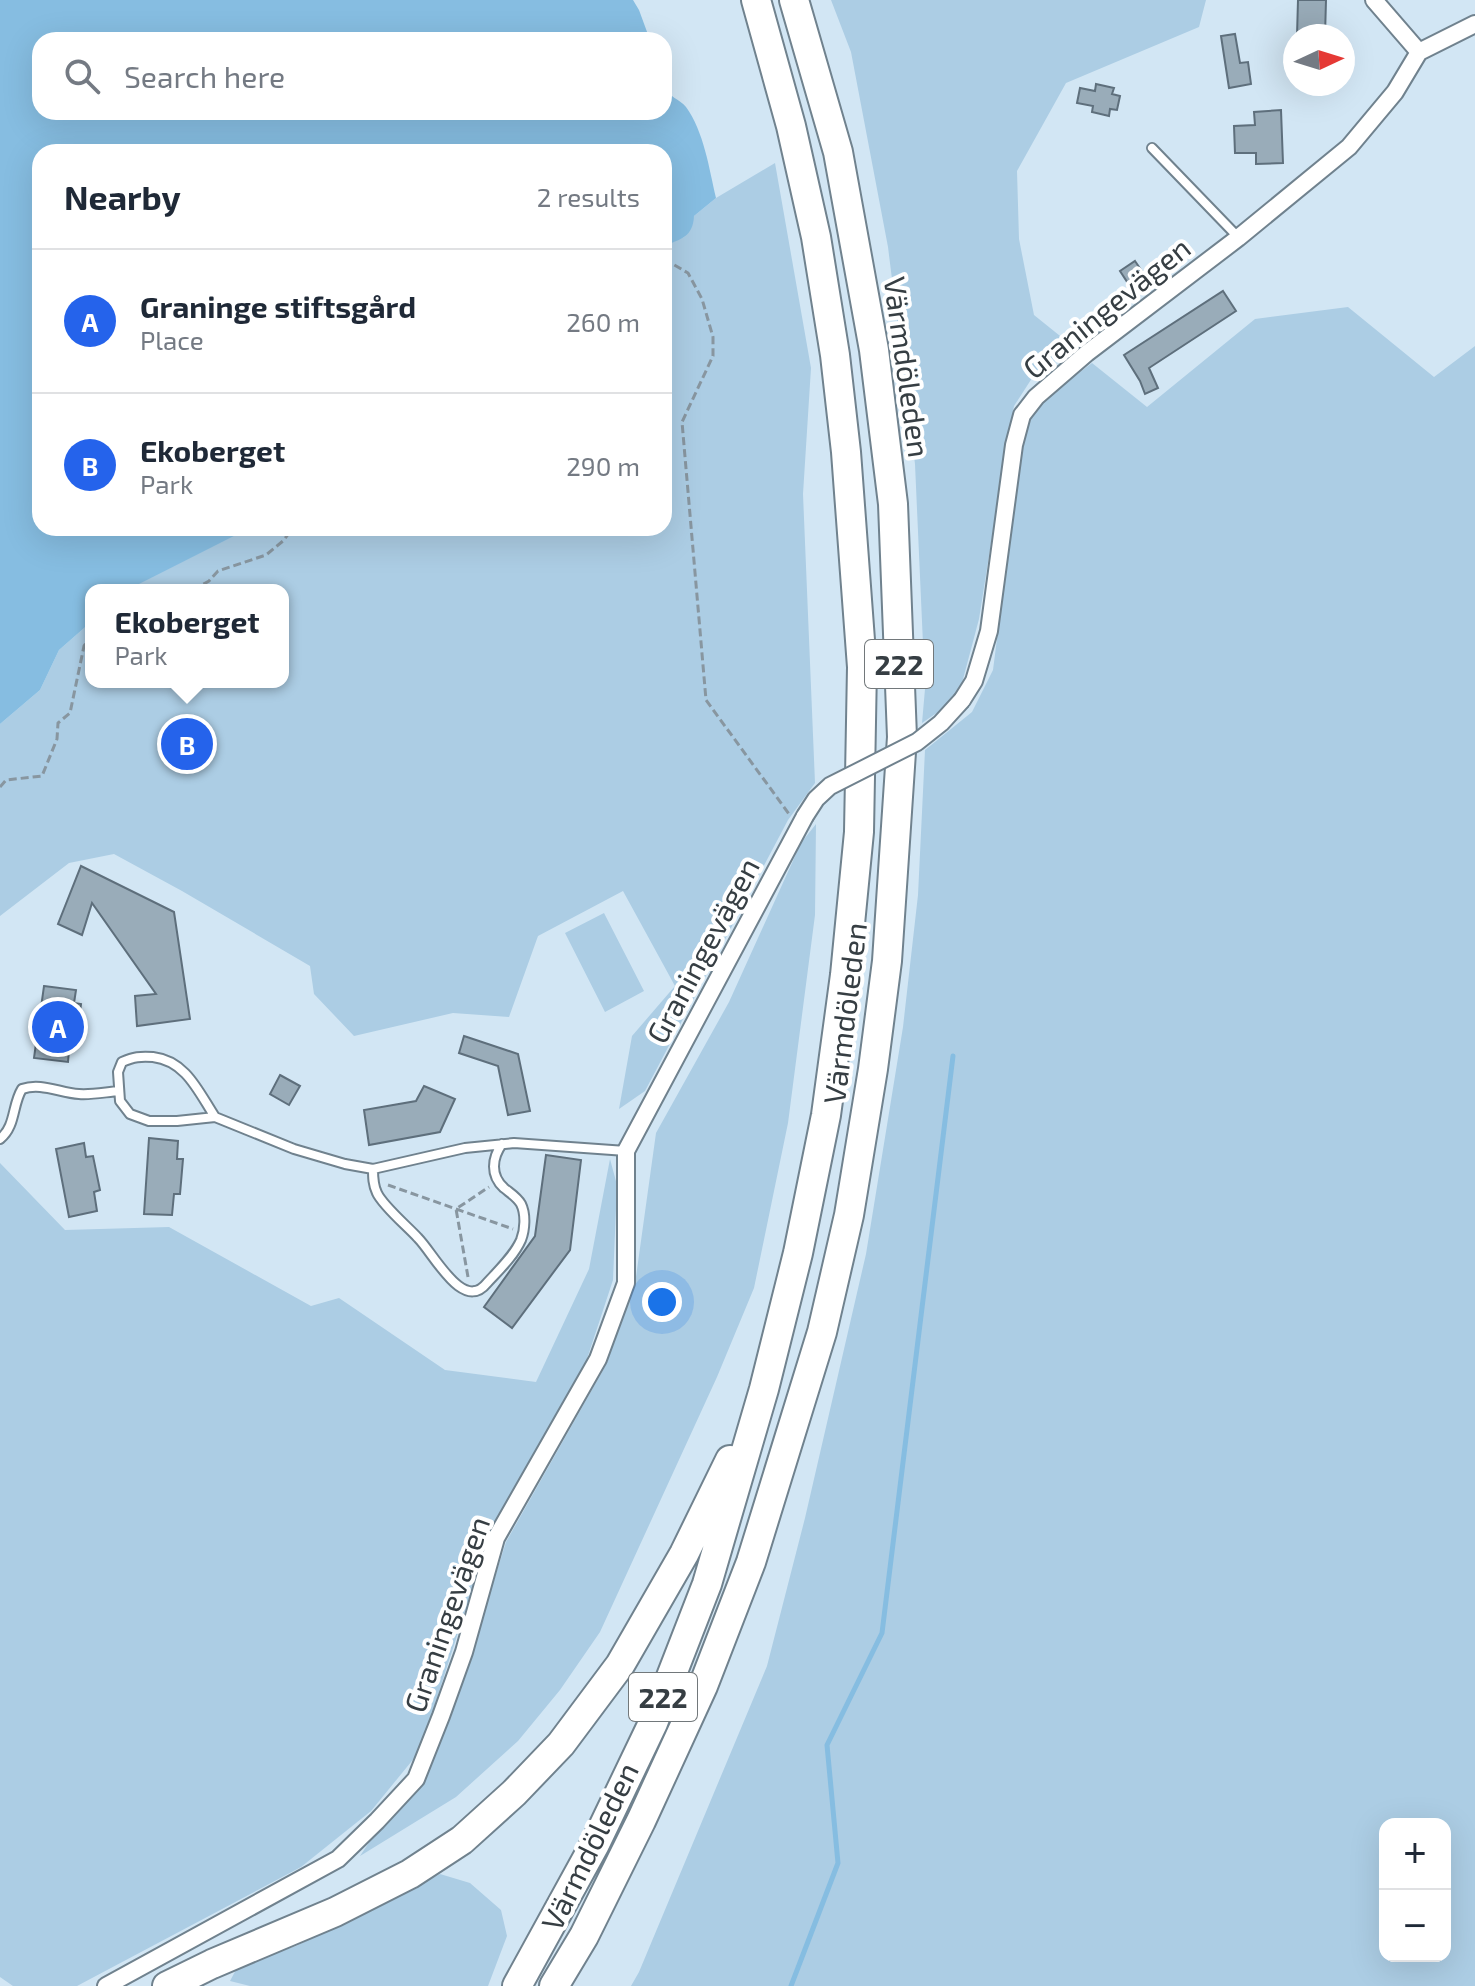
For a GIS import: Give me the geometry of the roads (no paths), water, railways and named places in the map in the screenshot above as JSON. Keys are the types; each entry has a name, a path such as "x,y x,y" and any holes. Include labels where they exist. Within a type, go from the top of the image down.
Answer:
{"highway":[{"name":"Värmdöleden","path":"517,1986 595,1844 653,1723 707,1584 764,1389 798,1253 823,1130 843,991 859,832 862,667 846,452 835,355 816,237 791,126 756,0"},
{"name":"Värmdöleden","path":"554,1986 584,1936 641,1821 703,1686 751,1562 822,1332 849,1215 887,961 902,737 893,504 874,350 838,152 794,0"},
{"path":"167,1986 335,1912 410,1874 462,1840 514,1793 561,1744 620,1665 684,1554 764,1389"},
{"path":"569,1986 641,1821"}],"street":[{"path":"1374,0 1419,52 1475,24"},
{"name":"Graningevägen","path":"106,1986 338,1859 416,1779 464,1652 496,1538 598,1359 626,1283 626,1151 816,799 830,786 917,742 941,723 974,681 989,631 1014,445 1022,415 1036,397 1087,353 1238,238 1349,147 1395,92 1419,52"}],"lane":[{"path":"1152,148 1238,238"},
{"path":"215,1117 186,1073 176,1064 163,1058 135,1056 122,1062 118,1072 120,1101 130,1114 149,1121 215,1117 294,1149 373,1169 465,1148 514,1143 626,1151"},
{"path":"0,1139 13,1120 16,1098 22,1089 39,1086 85,1095 119,1091"},
{"path":"373,1169 377,1194 425,1245 456,1285 471,1293 484,1288 519,1244 523,1233 522,1205 501,1186 493,1162 502,1144"}],"waterway":[{"path":"791,1986 838,1863 827,1745 882,1633 953,1056"}],"place":[{"name":"Ekoberget","path":"187,744"},
{"name":"Graninge stiftsgård","path":"58,1027"}]}
